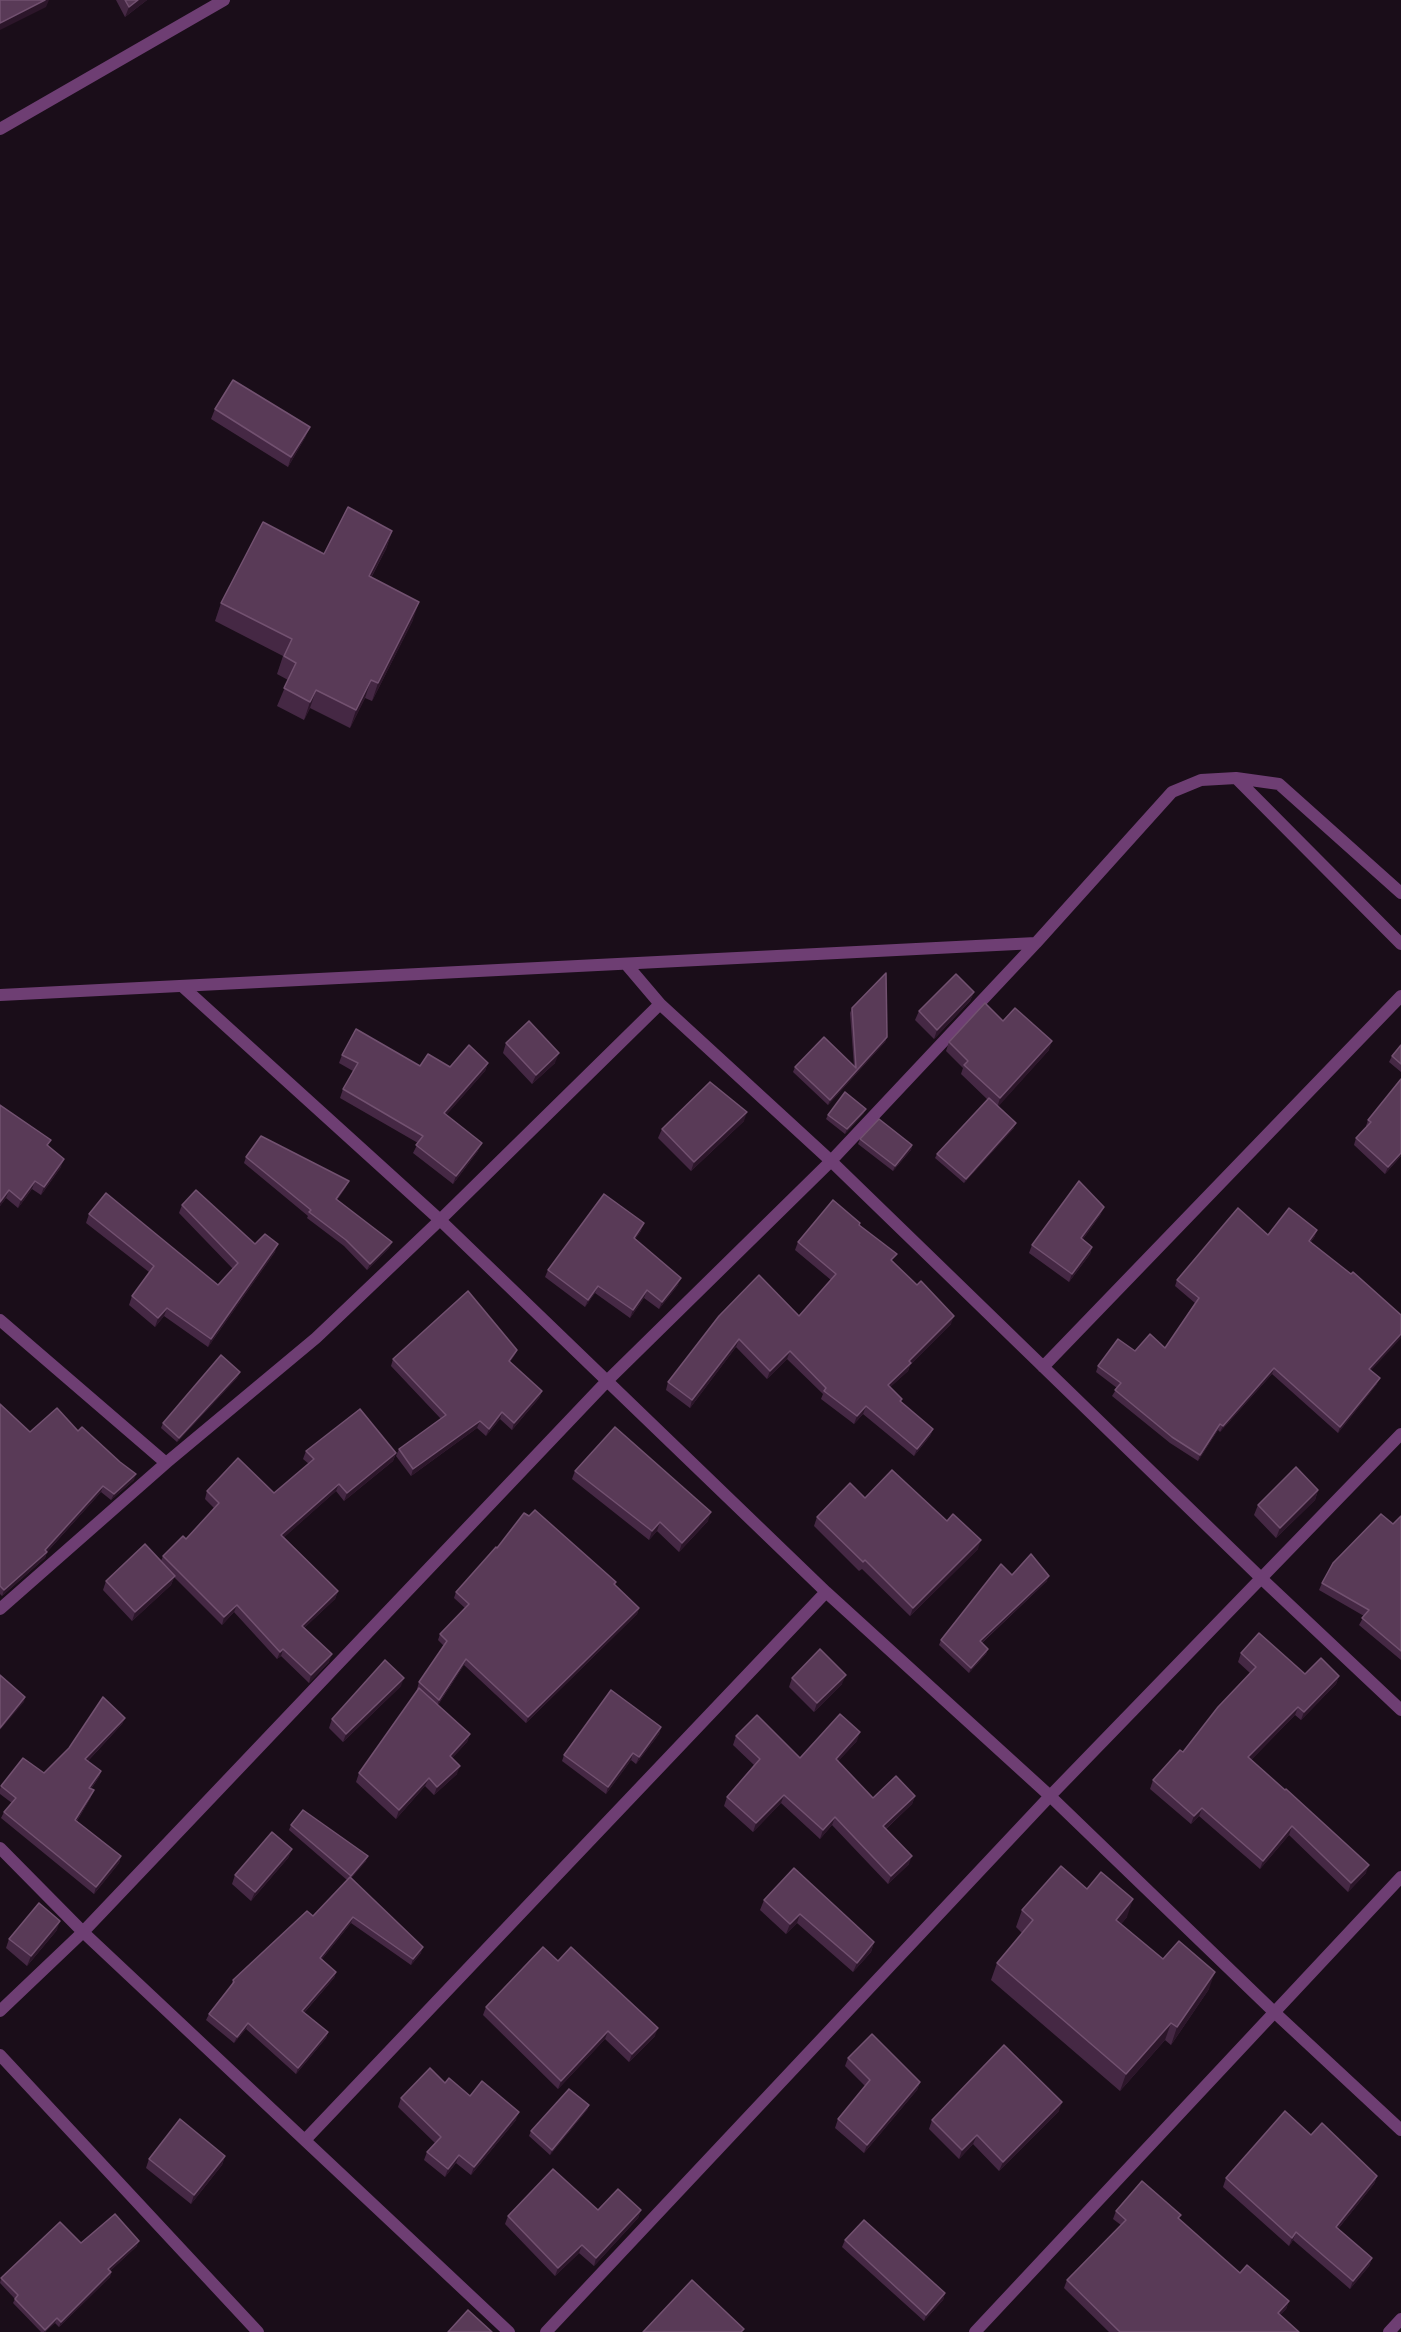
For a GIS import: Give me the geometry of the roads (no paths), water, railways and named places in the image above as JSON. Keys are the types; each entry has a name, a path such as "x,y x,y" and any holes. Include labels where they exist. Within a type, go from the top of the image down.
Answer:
{"street":[{"path":"0,129 224,0"},
{"path":"0,2011 83,1932 608,1380 831,1161 1036,944 1172,792 1201,780 1236,778 1279,784 1401,893"},
{"path":"1236,778 1401,944"},
{"path":"0,995 1036,944"},
{"path":"626,964 660,1004 831,1161 1262,1579 1401,1710"},
{"path":"182,986 440,1220 826,1592 1050,1796 1401,2130"},
{"path":"1043,1367 1401,996"},
{"path":"0,1609 166,1463 316,1338 660,1004"},
{"path":"0,1320 166,1463"},
{"path":"546,2332 1050,1796 1401,1434"},
{"path":"305,2140 826,1592"},
{"path":"0,1848 83,1932 509,2332"},
{"path":"975,2332 1401,1877"},
{"path":"0,2055 258,2332"},
{"path":"1389,2332 1401,2319"}]}
